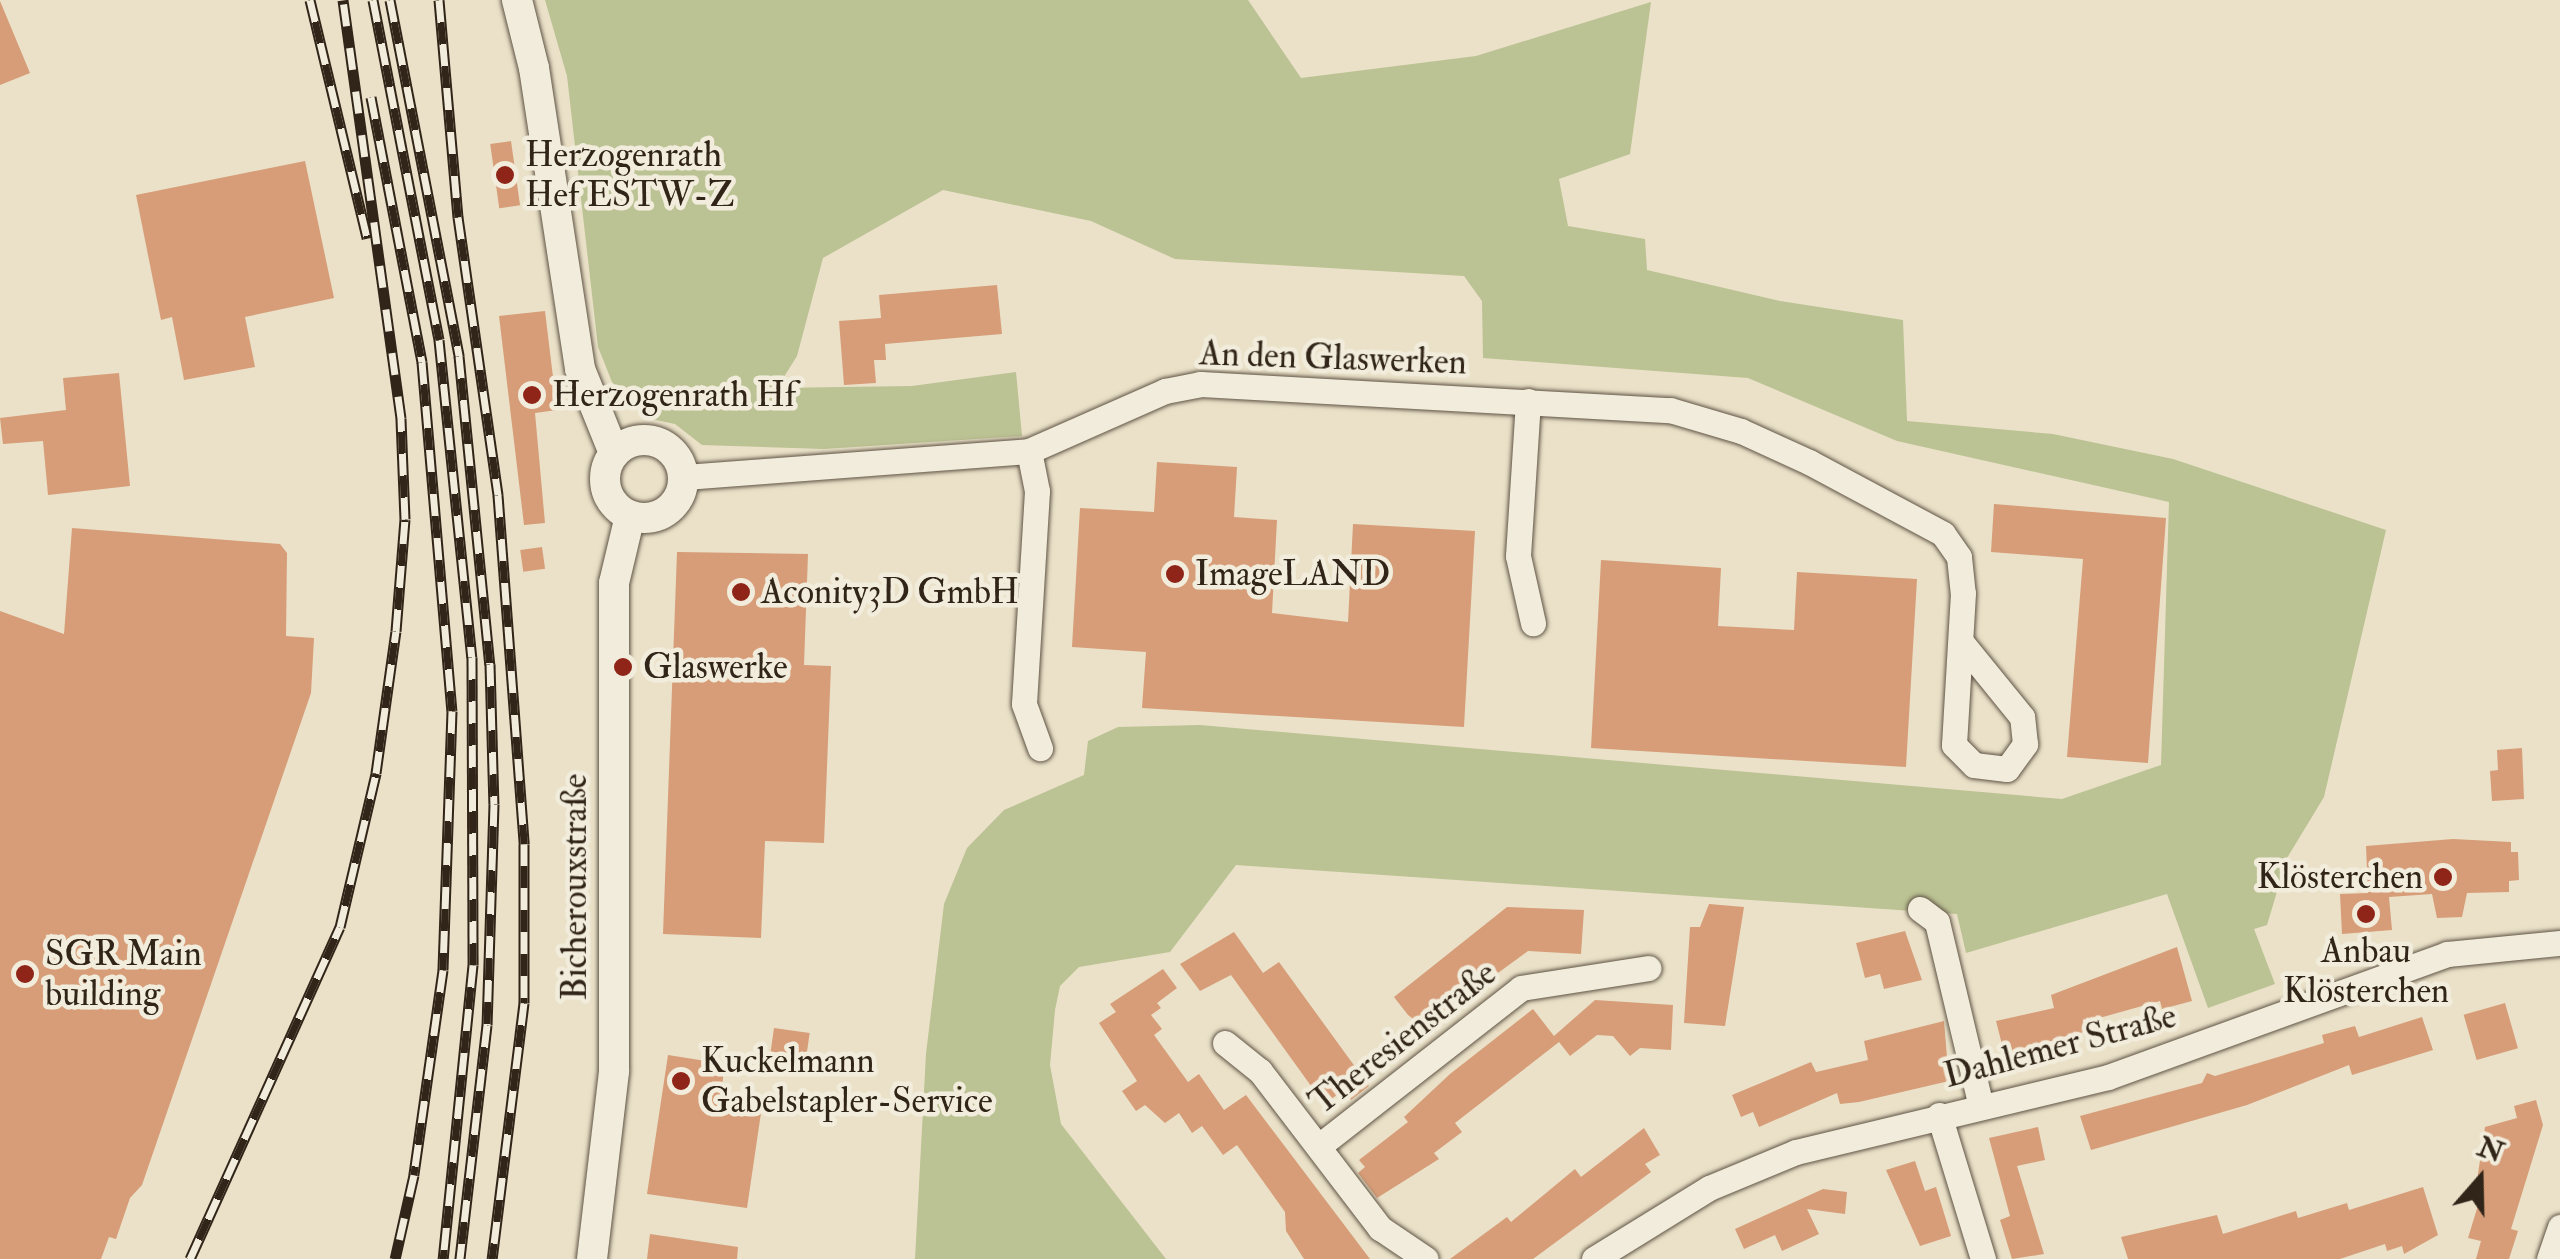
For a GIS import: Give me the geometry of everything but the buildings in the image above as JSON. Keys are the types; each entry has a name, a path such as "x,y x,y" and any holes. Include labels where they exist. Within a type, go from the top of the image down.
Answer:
{"street":[{"path":"517,0 534,68 580,369 614,453 606,489 630,516 668,511 684,477 679,459 648,439 614,453"},
{"name":"An den Glaswerken","path":"684,477 1029,451 1165,391 1200,384 1670,410 1742,432 1884,500 1943,534 1959,558 1961,642 1954,745 1974,765 2007,768 2025,744 2022,716 1961,642"},
{"path":"1528,402 1518,556 1532,623"},
{"path":"1029,451 1037,491 1024,704 1040,748"},
{"name":"Bicherouxstraße","path":"592,1259 614,1071 614,583 630,516"},
{"path":"1920,909 1937,922 1981,1106"},
{"name":"Dahlemer Straße","path":"1594,1259 1709,1188 1778,1159 2160,1060 2430,959 2560,943"},
{"name":"Theresienstraße","path":"1319,1146 1522,988 1648,968"},
{"name":"Theresienstraße","path":"1225,1043 1260,1071 1380,1228 1426,1259"},
{"path":"1940,1115 1984,1259"},
{"path":"2549,1259 2560,1227"}],"green space":[{"path":"545,0 1248,0 1301,78 1476,56 1651,2 1630,154 1559,179 1568,226 1645,239 1647,270 1780,301 1903,320 1907,421 2053,434 2173,459 2386,530 2324,797 2287,858 2267,925 2254,929 2275,984 2208,1008 2167,894 1966,953 1957,914 1236,865 1170,952 1079,967 1060,986 1055,1010 1050,1065 1061,1124 1166,1259 915,1259 926,1054 944,904 967,848 1004,810 1084,775 1088,741 1118,727 1200,725 2062,799 2161,765 2169,502 1897,441 1748,378 1483,358 1482,301 1464,276 1175,259 1091,221 943,190 823,258 797,356 777,388 912,386 1016,372 1022,436 824,449 702,445 675,424 646,418 612,382 598,347 567,76"}],"railway":[{"path":"310,0 367,238"},
{"path":"190,1259 340,927 376,773 396,631 405,519 401,418 343,0"},
{"path":"373,0 439,340 472,657 473,965 443,1259"},
{"path":"390,0 459,356 490,664 494,804 487,1025 460,1259"},
{"path":"439,0 458,217 498,495 524,844 524,1003 492,1259"},
{"path":"371,97 422,362 452,711 443,970 414,1175 395,1259"}],"place":[{"name":"Herzogenrath Hef ESTW-Z","path":"505,175"},
{"name":"Herzogenrath Hf","path":"532,395"},
{"name":"ImageLAND","path":"1175,574"},
{"name":"Aconity3D GmbH","path":"741,592"},
{"name":"Glaswerke","path":"623,667"},
{"name":"Klösterchen","path":"2443,877"},
{"name":"Anbau Klösterchen","path":"2366,914"},
{"name":"SGR Main building","path":"25,974"},
{"name":"Kuckelmann Gabelstapler-Service","path":"681,1081"}]}
